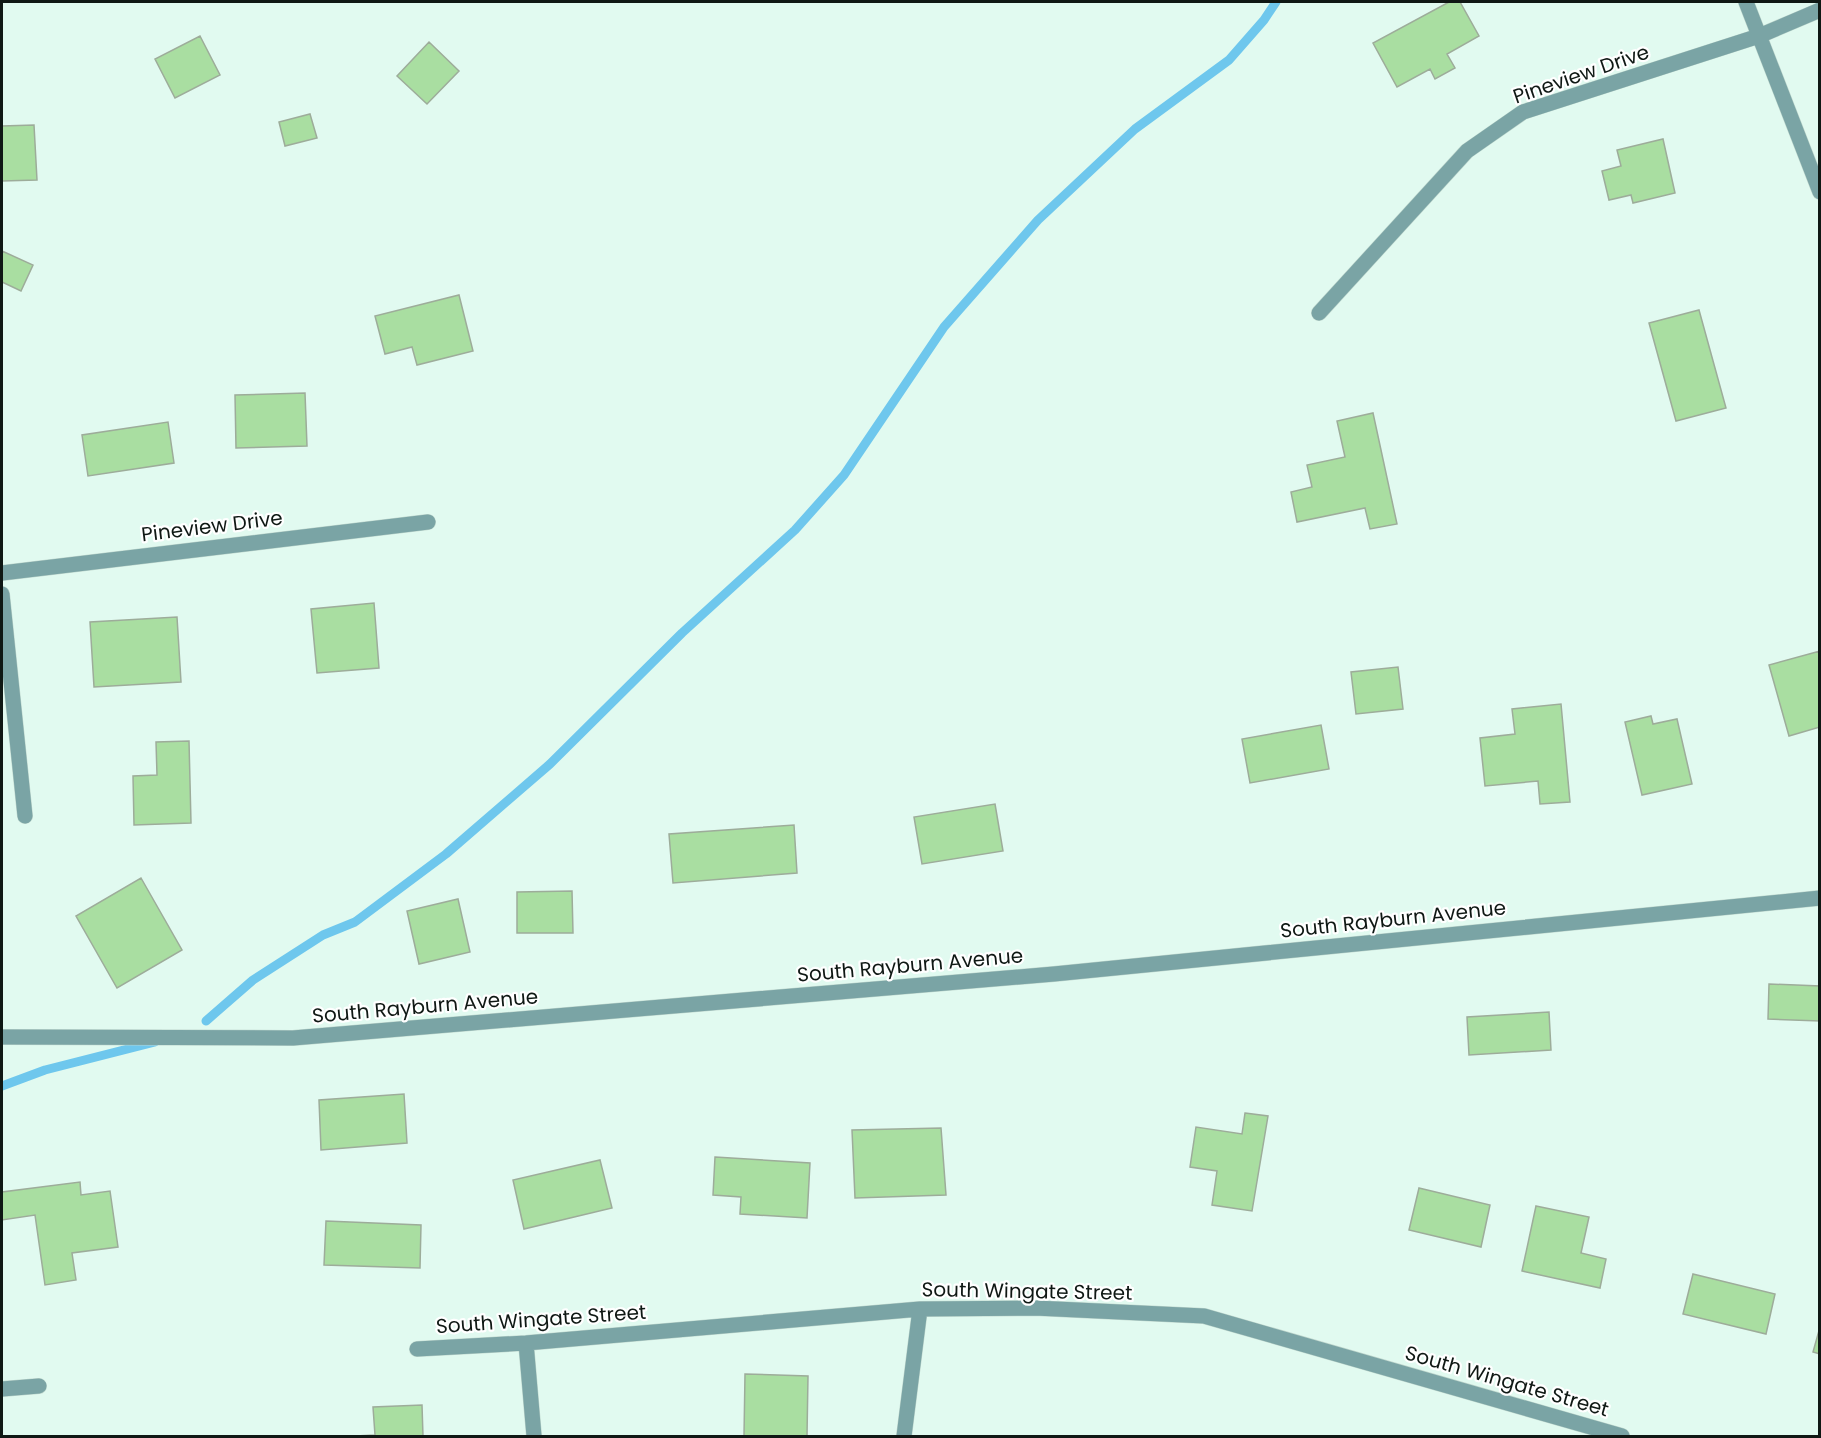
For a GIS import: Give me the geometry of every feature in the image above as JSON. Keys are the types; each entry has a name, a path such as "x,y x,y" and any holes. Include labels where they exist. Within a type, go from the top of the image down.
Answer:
{"street":[{"path":"1746,2 1820,192"},
{"name":"Pineview Drive","path":"1320,313 1467,151 1523,112 1759,36 1820,10"},
{"name":"Pineview Drive","path":"2,573 428,522"},
{"path":"2,594 25,816"},
{"name":"South Rayburn Avenue","path":"2,1037 292,1038 1054,974 1820,898"},
{"name":"South Wingate Street","path":"417,1349 526,1343 920,1310 1035,1308 1204,1316 1622,1437"},
{"path":"904,1437 920,1310"},
{"path":"526,1343 534,1437"},
{"path":"2,1389 39,1386"}],"building":[{"path":"1449,2 1460,2 1479,36 1447,54 1455,68 1435,79 1430,69 1397,87 1373,43"},
{"path":"200,36 220,75 175,98 155,59"},
{"path":"429,42 459,71 427,104 397,76"},
{"path":"310,114 317,138 285,146 279,122"},
{"path":"34,125 37,180 2,181 2,126"},
{"path":"1663,139 1675,193 1633,203 1631,195 1609,200 1602,171 1621,166 1617,150"},
{"path":"2,251 33,265 21,291 2,282"},
{"path":"459,295 473,351 417,365 412,347 385,354 375,316"},
{"path":"1699,310 1726,408 1676,421 1649,323"},
{"path":"305,393 307,446 236,448 235,395"},
{"path":"1373,413 1397,524 1370,529 1365,508 1297,522 1291,492 1312,487 1307,465 1345,457 1337,421"},
{"path":"168,422 174,463 88,476 82,435"},
{"path":"374,603 379,668 317,673 311,609"},
{"path":"177,617 181,682 94,687 90,622"},
{"path":"1820,651 1820,727 1789,736 1769,665"},
{"path":"1398,667 1403,709 1356,714 1351,672"},
{"path":"1561,704 1570,802 1540,804 1538,781 1485,786 1480,738 1515,734 1512,709"},
{"path":"1651,716 1653,724 1677,719 1692,784 1642,795 1625,722"},
{"path":"1321,725 1329,769 1250,783 1242,739"},
{"path":"189,741 191,823 134,825 133,776 157,775 156,742"},
{"path":"995,804 1003,851 922,864 914,817"},
{"path":"794,825 797,873 673,883 669,834"},
{"path":"141,878 182,950 117,988 76,916"},
{"path":"572,891 573,933 517,933 517,892"},
{"path":"458,899 470,952 419,964 407,911"},
{"path":"1769,984 1820,986 1820,1021 1768,1019"},
{"path":"1549,1012 1551,1050 1469,1055 1467,1017"},
{"path":"404,1094 407,1143 321,1150 319,1100"},
{"path":"1245,1113 1268,1116 1252,1211 1212,1205 1217,1171 1190,1167 1196,1127 1242,1134"},
{"path":"941,1128 946,1195 855,1198 852,1130"},
{"path":"715,1157 810,1163 807,1218 740,1214 741,1197 713,1195"},
{"path":"600,1160 612,1208 524,1229 513,1180"},
{"path":"80,1182 81,1195 110,1191 118,1247 72,1253 76,1280 45,1285 35,1215 2,1220 2,1192"},
{"path":"1419,1188 1490,1205 1481,1247 1409,1230"},
{"path":"1536,1206 1589,1217 1581,1253 1606,1259 1600,1288 1522,1271"},
{"path":"326,1221 421,1225 420,1268 324,1265"},
{"path":"1693,1274 1775,1294 1766,1334 1683,1314"},
{"path":"1820,1327 1820,1354 1813,1352"},
{"path":"745,1374 808,1376 807,1436 744,1436"},
{"path":"422,1405 423,1436 355,1436 375,1435 373,1407"}],"waterway":[{"path":"206,1021 253,980 323,935 355,922 446,854 550,764 682,633 795,530 844,475 944,327 1038,220 1135,129 1229,60 1264,20 1276,2"},
{"path":"2,1086 45,1070 155,1042"}]}
